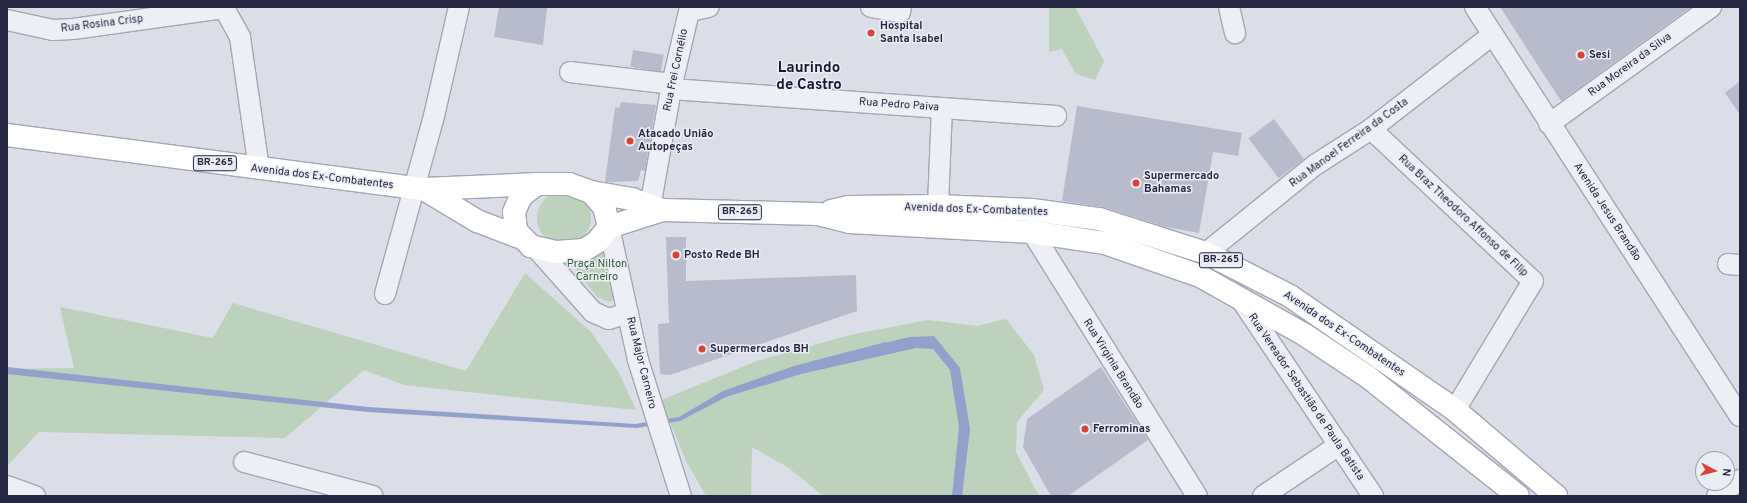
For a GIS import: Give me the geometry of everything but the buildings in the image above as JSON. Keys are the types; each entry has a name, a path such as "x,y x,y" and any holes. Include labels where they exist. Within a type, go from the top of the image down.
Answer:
{"main road":[{"name":"Avenida dos Ex-Combatentes","path":"7,135 259,169 419,188 537,184"},
{"name":"BR-265","path":"528,243 556,252 584,250 597,242 609,227 604,207 591,192 570,184 537,184"},
{"path":"528,243 514,223 516,205 537,184"},
{"name":"Avenida dos Ex-Combatentes","path":"419,188 477,221 528,243"},
{"name":"Avenida dos Ex-Combatentes","path":"591,192 649,203 818,214 849,222 1032,232 1111,244 1200,276 1240,298 1368,377 1518,496"},
{"name":"Avenida dos Ex-Combatentes","path":"609,227 649,203"},
{"name":"Avenida dos Ex-Combatentes","path":"818,214 849,207 938,206 1032,210 1099,219 1206,252 1290,296 1455,410 1556,496"}],"street":[{"path":"385,294 419,188 459,7"},
{"path":"690,9 709,7"},
{"path":"871,7 900,12 902,7"},
{"path":"1229,7 1234,33"},
{"name":"Avenida Jesus Brandão","path":"1476,7 1492,36 1740,416"},
{"name":"Rua Moreira da Silva","path":"1549,124 1711,7"},
{"name":"Rua Rosina Crisp","path":"7,20 34,28 73,29 226,8 240,37 259,169"},
{"name":"Rua Frei Cornélio","path":"649,203 671,87 690,9"},
{"name":"Rua Manoel Ferreira da Costa","path":"1206,252 1315,165 1371,129 1492,36"},
{"name":"Rua Pedro Paiva","path":"570,72 671,87 1056,116"},
{"path":"938,206 942,108"},
{"name":"Rua Braz Theodoro Affonso de Filip","path":"1371,129 1533,281 1455,410"},
{"name":"Rua Major Carneiro","path":"609,227 628,313 652,408 681,496"},
{"name":"Rua Virginia Brandão","path":"1032,232 1197,496"},
{"path":"528,243 585,304 609,319 628,313"},
{"name":"Rua Vereador Sebastião de Paula Batista","path":"1240,298 1373,496"},
{"path":"1263,496 1339,445"},
{"path":"244,462 373,496"},
{"path":"1717,496 1740,480"},
{"path":"7,486 35,496"}],"green space":[{"path":"1049,7 1075,7 1104,61 1095,80 1076,74 1062,49 1049,52"},
{"path":"559,191 569,191 579,195 587,203 591,213 591,223 587,233 579,241 569,245 559,245 549,241 541,233 537,223 537,213 541,203 549,195"},
{"name":"Praça Nilton Carneiro","path":"606,251 615,296 611,302 597,297 571,263"},
{"path":"525,273 591,332 619,373 636,410 404,385 364,370 285,438 39,432 7,466 7,369 74,368 60,307 213,338 233,303 466,371"},
{"path":"1006,319 1034,355 1044,390 1017,422 1016,452 1039,496 823,496 789,468 752,447 751,496 706,496 686,461 661,400 757,361 850,335 928,320 977,326"}],"water":[{"path":"934,336 960,368 970,429 962,496 952,496 959,427 950,370 933,349 916,348 801,374 726,397 680,421 637,428 368,412 7,374 7,367 368,407 635,424 679,417 723,391 794,366 909,337"}],"waterway":[{"path":"813,363 886,344"}],"place":[{"name":"Hospital Santa Isabel","path":"871,33"},
{"name":"Sesi","path":"1581,55"},
{"name":"Atacado União Autopeças","path":"630,141"},
{"name":"Supermercado Bahamas","path":"1136,183"},
{"name":"Posto Rede BH","path":"676,255"},
{"name":"Supermercados BH","path":"702,349"},
{"name":"Ferrominas","path":"1085,429"}],"district":[{"name":"Laurindo de Castro","path":"809,76"}]}
